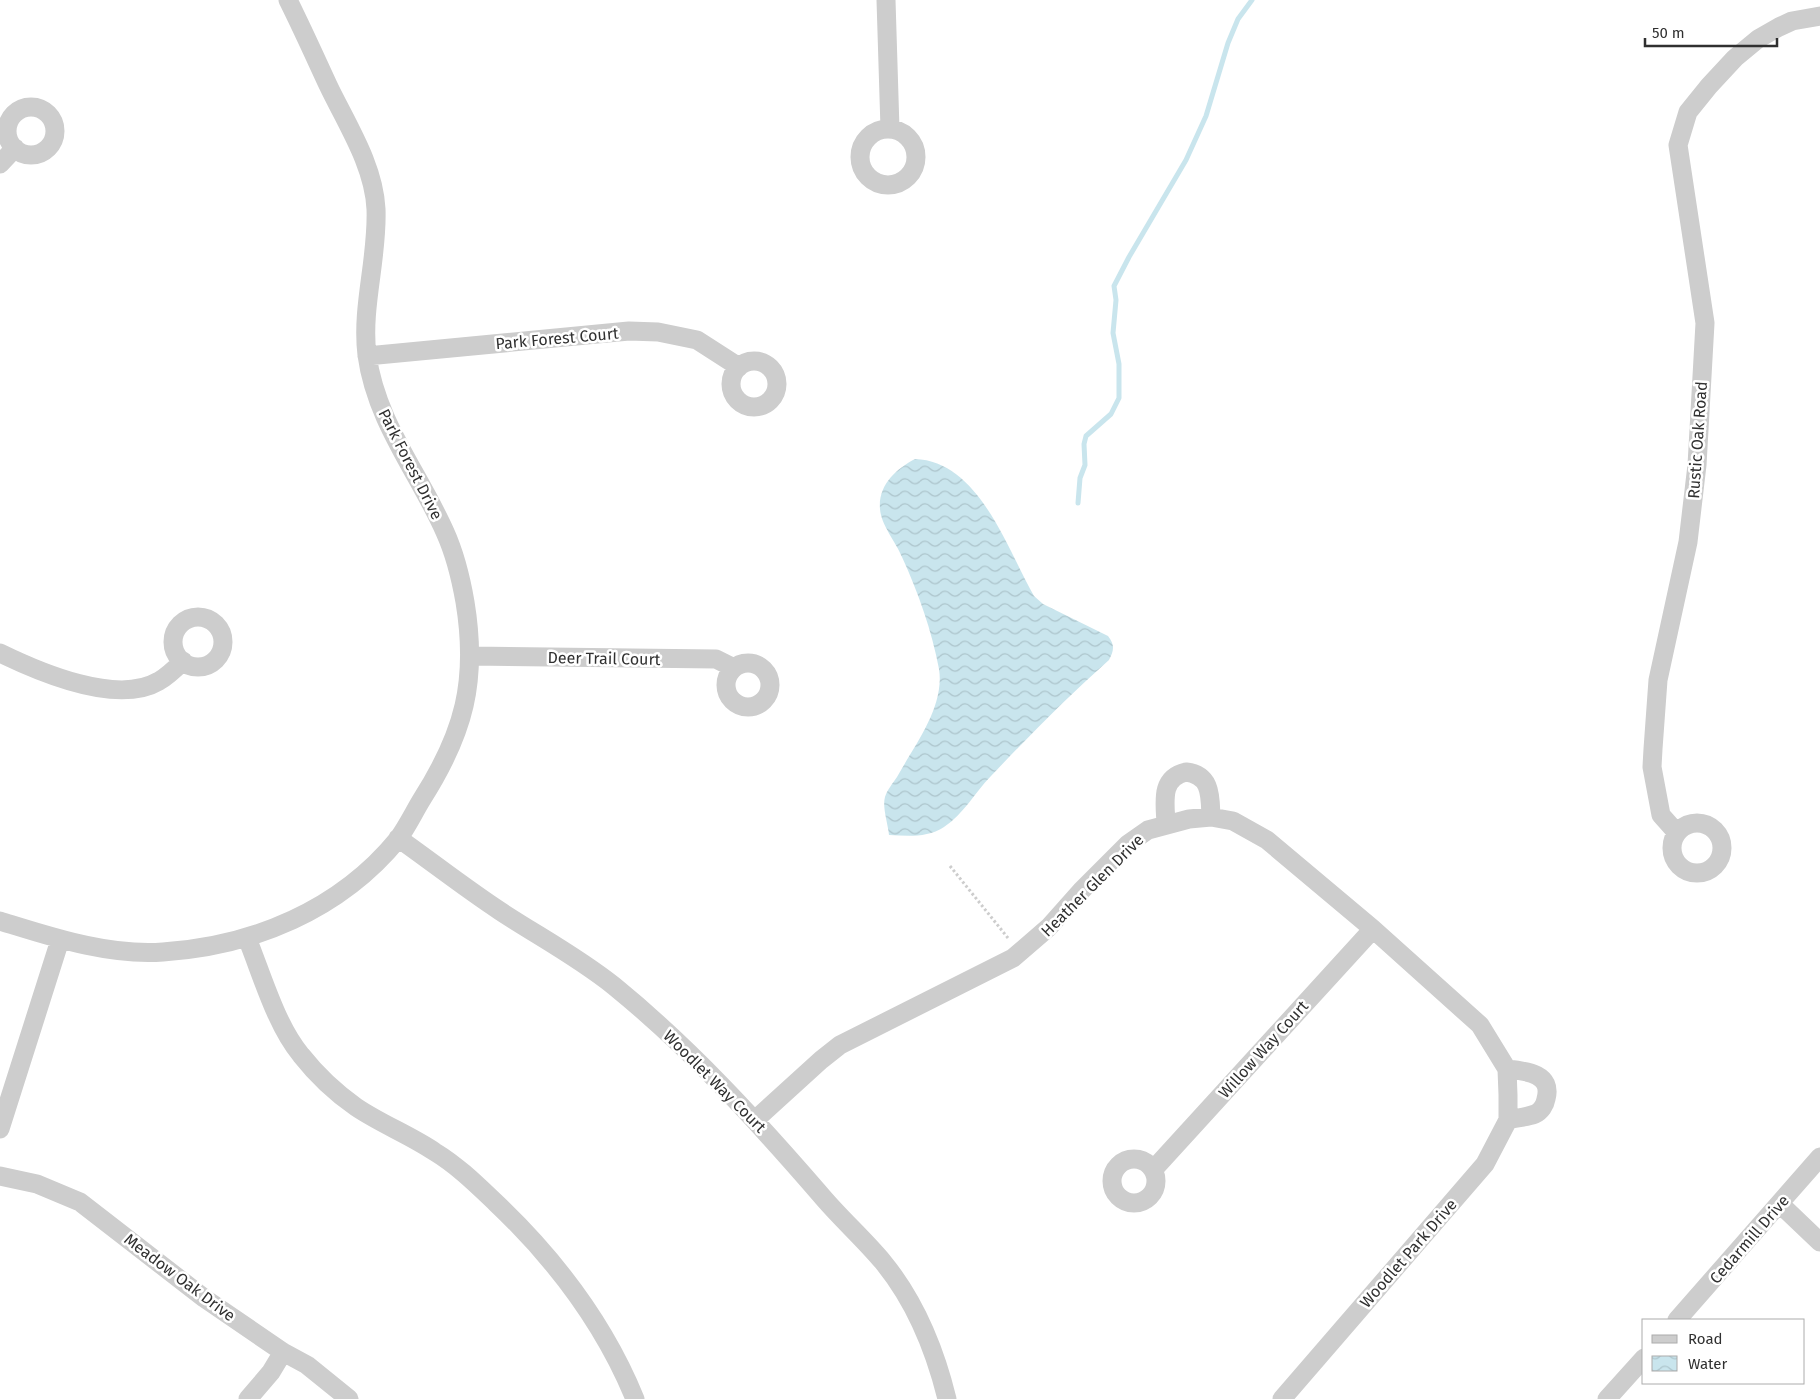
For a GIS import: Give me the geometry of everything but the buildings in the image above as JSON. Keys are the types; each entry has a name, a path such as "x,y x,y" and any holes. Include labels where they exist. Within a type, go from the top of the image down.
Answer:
{"street":[{"name":"Park Forest Drive","path":"0,921 60,940 107,949 154,952 186,950 247,938 293,921 333,898 360,877 398,838 435,780 450,748 470,683 471,656 465,602 456,560 445,531 397,444 378,401 367,356 366,316 375,248 376,205 367,169 350,128 288,0"},
{"path":"886,0 890,129"},
{"name":"Rustic Oak Road","path":"1677,832 1661,815 1652,767 1658,680 1688,542 1697,465 1705,323 1678,145 1688,112 1735,58 1758,39 1779,27 1792,21 1820,16"},
{"path":"0,164 15,148"},
{"name":"Park Forest Court","path":"367,356 629,331 658,332 697,340 739,367"},
{"path":"0,652 65,680 93,687 122,689 139,688 158,682 183,662"},
{"name":"Deer Trail Court","path":"471,656 716,660 734,668"},
{"path":"1166,823 1167,785 1179,773 1186,772 1201,776 1208,786 1212,817"},
{"name":"Heather Glen Drive","path":"755,1120 820,1060 840,1045 1013,958 1050,927 1081,891 1128,844 1148,830 1166,823 1212,817 1233,821 1266,840 1372,929 1480,1025 1507,1069 1508,1095"},
{"name":"Woodlet Way Court","path":"398,838 500,911 578,960 612,985 688,1052 755,1120 822,1197 882,1261 903,1289 940,1369 947,1399"},
{"name":"Willow Way Court","path":"1154,1170 1372,929"},
{"path":"247,938 283,1027 300,1054 322,1078 356,1106 436,1152 455,1166 521,1227 554,1263 600,1327 635,1399"},
{"path":"0,1129 60,940"},
{"path":"1507,1069 1531,1072 1540,1076 1546,1088 1547,1096 1545,1104 1535,1114 1508,1120"},
{"name":"Woodlet Park Drive","path":"1282,1399 1486,1164 1508,1120 1508,1095"},
{"name":"Cedarmill Drive","path":"1678,1319 1820,1158"},
{"name":"Meadow Oak Drive","path":"0,1176 38,1184 80,1202 204,1298 283,1352 307,1365 349,1399"},
{"path":"1780,1204 1820,1242"},
{"path":"248,1399 271,1372 283,1352"},
{"path":"1607,1399 1642,1360"}],"path":[{"path":"950,866 1008,938"}],"water":[{"path":"915,459 937,464 957,475 974,491 1001,533 1034,596 1043,604 1108,636 1113,648 1109,660 1063,702 1020,746 985,782 951,822 938,831 917,836 903,836 889,835 884,801 889,789 927,726 933,712 940,683 933,640 924,612 902,557 883,521 880,500 885,485 895,473"}],"waterway":[{"path":"1078,503 1080,478 1085,465 1084,444 1086,436 1111,414 1119,398 1119,364 1113,333 1116,300 1114,286 1186,160 1206,116 1228,43 1238,19 1252,0"}]}
